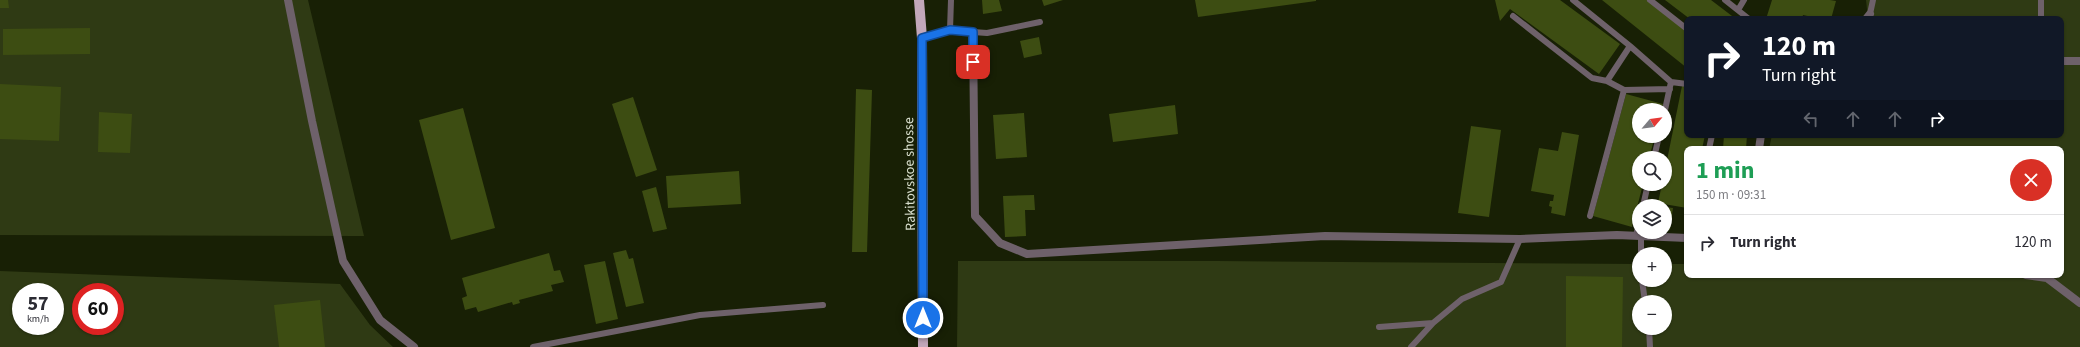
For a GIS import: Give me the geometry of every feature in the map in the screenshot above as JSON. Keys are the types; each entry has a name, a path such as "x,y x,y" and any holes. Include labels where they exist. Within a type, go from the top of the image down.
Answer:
{"main road":[{"name":"Rakitovskoe shosse","path":"919,0 922,38 924,219 923,347"}],"street":[{"path":"288,0 312,121 343,261 380,320 414,347"},
{"path":"922,38 950,30 973,32 975,216 1000,243 1027,254 1325,236 1520,239 1632,236"},
{"path":"2064,61 2080,61"},
{"path":"1672,237 1684,238"},
{"path":"2047,278 2080,302"}],"lane":[{"path":"950,30 951,0"},
{"path":"1573,0 1630,46 1671,82 1684,84"},
{"path":"1650,0 1684,27"},
{"path":"1725,0 1745,16"},
{"path":"1738,10 1744,0"},
{"path":"1869,16 1873,0"},
{"path":"2041,0 2041,16"},
{"path":"1513,16 1592,78 1607,81 1624,90 1670,89"},
{"path":"973,32 987,33 1040,22"},
{"path":"1607,81 1630,46"},
{"path":"1667,103 1671,82"},
{"path":"1590,216 1624,90"},
{"path":"1411,347 1433,323 1462,299 1501,282 1520,239"},
{"path":"533,347 700,316 822,305"},
{"path":"1379,327 1433,323"},
{"path":"1649,335 1650,347"}],"green space":[{"path":"0,0 308,0 364,236 0,235"},
{"path":"1866,0 2080,0 2080,347 957,347 958,261 1632,264 1632,287 1672,287 1672,264 1684,264 1684,278 2064,278 2064,146 1770,146 1771,138 2064,138 2064,16 1868,16"},
{"path":"0,271 340,284 370,325 393,347 0,347"}],"building":[{"path":"0,0 8,0 9,8 0,8"},
{"path":"982,0 999,0 1002,11 983,14"},
{"path":"1042,0 1063,0 1044,6"},
{"path":"1195,0 1316,0 1316,1 1198,17"},
{"path":"1495,0 1560,0 1620,44 1599,74 1510,9 1500,21"},
{"path":"1602,0 1647,0 1684,29 1684,66"},
{"path":"1665,0 1711,0 1732,16 1686,16"},
{"path":"1772,0 1836,1 1832,16 1767,16"},
{"path":"90,28 90,54 3,55 3,29"},
{"path":"1039,37 1042,54 1024,58 1020,41"},
{"path":"0,84 61,87 59,141 0,139"},
{"path":"1682,86 1684,86 1684,138 1704,138 1703,146 1684,146 1684,207 1672,205 1672,199 1659,199 1661,191 1672,191 1672,151 1669,151 1670,143 1672,143 1672,135"},
{"path":"856,89 872,90 867,252 852,252"},
{"path":"1626,94 1659,103 1632,103 1632,143 1653,143 1651,151 1632,151 1632,191 1641,191 1639,199 1632,199 1632,227 1593,216"},
{"path":"633,97 657,170 636,177 612,104"},
{"path":"1175,105 1178,134 1113,142 1109,114"},
{"path":"463,108 495,228 451,240 419,120"},
{"path":"99,112 132,114 130,153 98,152"},
{"path":"1024,113 1027,157 996,159 993,115"},
{"path":"1471,126 1501,130 1489,217 1458,213"},
{"path":"1562,132 1579,135 1565,216 1551,213 1552,207 1549,206 1550,201 1553,201 1554,195 1531,191 1539,148 1558,151"},
{"path":"1724,138 1747,138 1746,146 1723,146"},
{"path":"739,171 741,204 668,208 666,176"},
{"path":"656,187 667,229 653,232 642,191"},
{"path":"1034,195 1035,210 1025,210 1026,236 1005,237 1003,196"},
{"path":"626,250 629,259 633,258 644,303 626,307 613,253"},
{"path":"549,253 554,271 560,270 564,282 551,285 553,291 519,300 520,303 513,305 512,302 478,312 476,307 465,310 462,298 467,296 462,278"},
{"path":"605,261 618,319 596,324 584,265"},
{"path":"1566,276 1623,277 1622,347 1566,347"},
{"path":"320,300 325,347 279,347 274,305"}],"route":[{"path":"923,318 924,219 922,38 950,30 973,32 973,62"}]}
